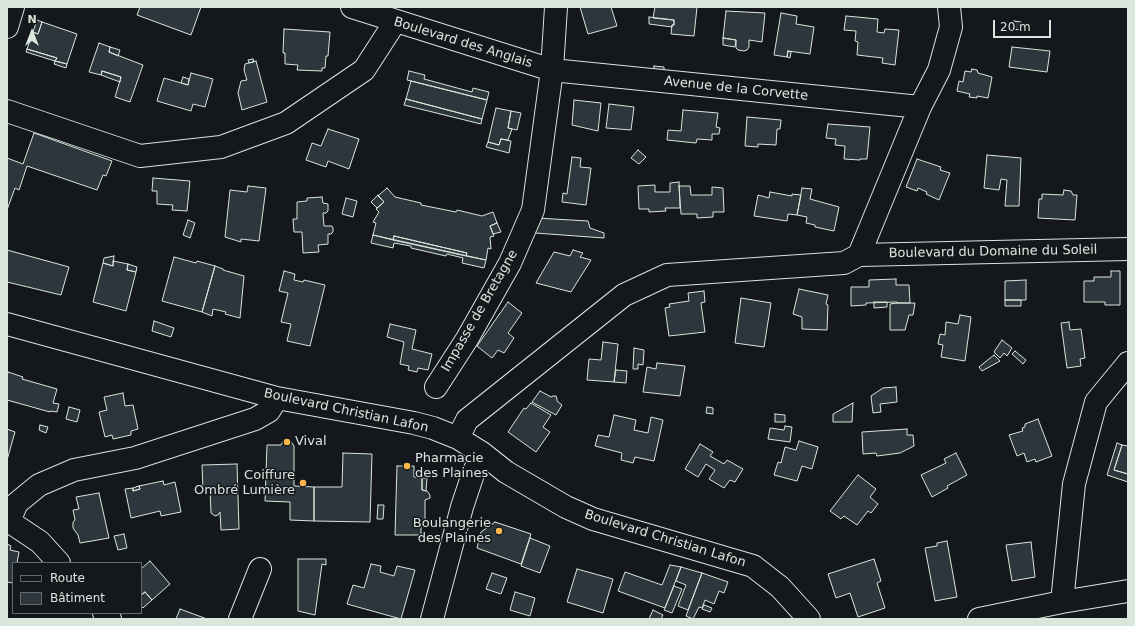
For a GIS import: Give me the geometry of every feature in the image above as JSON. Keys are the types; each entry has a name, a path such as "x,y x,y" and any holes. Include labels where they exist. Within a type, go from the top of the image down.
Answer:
{"street":[{"path":"7,27 13,7"},
{"name":"Boulevard des Anglais","path":"352,7 395,22 552,70"},
{"name":"Impasse de Bretagne","path":"436,387 467,339 510,263 533,210 552,70 556,7"},
{"path":"859,255 920,107 939,70 951,27 949,7"},
{"path":"7,111 140,156 221,146 286,124 364,70 395,22"},
{"name":"Avenue de la Corvette","path":"552,70 920,107"},
{"name":"Boulevard du Domaine du Soleil","path":"458,438 467,420 624,295 667,275 844,263 859,255 1128,248"},
{"name":"Boulevard Christian Lafon","path":"7,324 277,398 414,423 458,438 482,453 506,472 566,507 593,519 753,566 780,587 809,619"},
{"path":"1062,602 1074,484 1096,402 1128,362"},
{"path":"58,562 40,542 8,520 17,503 39,485 74,470 135,458 255,419 269,411 277,398"},
{"path":"432,619 462,507 482,453"},
{"path":"240,619 260,569"},
{"path":"979,619 1062,602 1128,591"}],"building":[{"path":"140,7 201,7 191,35 137,15"},
{"path":"580,7 611,7 617,26 588,34"},
{"path":"655,7 697,7 694,36 671,34 674,20 653,18"},
{"path":"726,11 765,13 762,42 749,40 749,47 744,51 736,48 736,40 723,38"},
{"path":"781,13 797,16 796,24 814,27 810,54 788,51 787,57 774,55"},
{"path":"846,16 878,19 877,32 884,33 885,29 899,30 895,65 882,63 883,58 857,55 858,42 855,41 856,31 844,30"},
{"path":"649,17 674,20 674,25 672,25 672,27 649,24"},
{"path":"37,20 42,22 38,34 33,32"},
{"path":"1014,21 1021,22 1020,30 1012,29"},
{"path":"42,22 77,34 67,64 55,61 57,58 27,49 33,32 38,34"},
{"path":"284,29 330,32 328,56 326,56 325,68 322,68 322,71 297,70 298,65 285,64 285,53 283,53"},
{"path":"723,38 736,40 735,47 723,45"},
{"path":"99,43 110,47 109,52 143,65 130,102 115,97 121,77 102,71 101,75 89,72"},
{"path":"110,47 120,50 118,56 109,52"},
{"path":"1012,47 1050,51 1047,72 1009,67"},
{"path":"27,49 57,58 55,61 26,52"},
{"path":"788,51 791,52 790,58 787,57"},
{"path":"253,59 254,62 249,63 248,60"},
{"path":"55,61 67,64 66,68 54,64"},
{"path":"256,61 267,102 242,110 238,93 241,81 247,80 244,70 245,64"},
{"path":"654,66 664,67 664,71 654,70"},
{"path":"972,69 977,70 978,73 992,77 988,98 977,96 977,98 969,97 970,94 957,91 959,81 963,82 965,71 971,72"},
{"path":"102,71 121,77 120,82 101,75"},
{"path":"409,71 425,75 424,79 472,92 473,88 489,92 487,100 407,80"},
{"path":"191,73 213,79 205,107 193,104 191,111 157,101 164,78 188,85"},
{"path":"183,77 189,79 188,85 181,83"},
{"path":"411,81 487,100 482,119 406,99"},
{"path":"406,99 482,119 481,124 404,105"},
{"path":"574,100 601,103 598,131 572,125"},
{"path":"609,104 634,107 631,130 606,128"},
{"path":"496,108 511,111 508,128 512,129 508,140 501,139 499,145 488,142"},
{"path":"683,110 718,113 716,127 720,128 719,134 712,134 712,140 697,139 696,143 667,140 668,130 681,131"},
{"path":"511,111 521,113 517,130 508,128"},
{"path":"747,117 781,120 780,129 777,129 776,145 758,144 758,147 745,146"},
{"path":"828,124 870,127 867,159 844,159 845,146 835,145 836,139 826,138"},
{"path":"328,129 359,139 349,169 328,161 326,167 306,160 312,143 321,146"},
{"path":"34,133 112,161 106,176 103,175 97,190 27,166 19,190 15,188 7,210 7,158 23,164"},
{"path":"501,139 511,141 509,153 486,147 488,142 499,145"},
{"path":"638,150 646,157 639,164 631,158"},
{"path":"987,155 1021,158 1019,206 1005,206 1007,180 1001,179 999,190 984,188"},
{"path":"572,157 581,158 580,167 591,168 586,205 562,202 563,193 567,194"},
{"path":"917,159 941,167 940,170 950,173 939,200 926,194 927,192 918,188 917,191 906,187"},
{"path":"153,178 190,181 187,211 172,210 173,205 157,204 157,191 152,191"},
{"path":"679,182 680,208 665,208 666,211 649,212 649,209 639,209 638,186 655,185 655,192 670,192 670,183"},
{"path":"248,186 266,188 259,241 241,239 241,242 225,237 230,190 247,192"},
{"path":"679,186 690,186 691,195 712,195 712,187 723,188 724,212 713,212 713,217 697,218 697,214 681,214"},
{"path":"387,188 395,197 421,203 421,205 456,212 457,210 482,216 493,212 497,223 490,226 494,236 490,237 491,249 488,248 486,260 466,256 467,253 394,236 393,240 373,235 376,223 373,222 379,212 376,209 384,202 378,196"},
{"path":"802,188 812,189 810,199 839,207 834,231 815,227 815,225 806,223 807,217 797,215"},
{"path":"1064,190 1071,191 1073,195 1077,195 1075,220 1038,218 1039,199 1042,199 1042,194 1063,195"},
{"path":"770,192 792,196 792,194 801,195 797,215 788,214 787,221 754,216 758,195 769,198"},
{"path":"378,195 384,202 377,208 371,202"},
{"path":"322,197 323,203 328,204 328,211 323,213 324,226 332,226 333,232 328,234 328,244 318,245 319,252 303,253 302,232 294,232 293,219 297,219 297,202 307,201 307,198"},
{"path":"346,198 357,201 353,217 342,214"},
{"path":"537,218 588,221 590,228 604,233 604,238 535,233"},
{"path":"188,220 195,223 190,238 183,235"},
{"path":"497,223 501,232 493,234 490,226"},
{"path":"373,235 486,260 484,268 462,263 463,258 447,254 446,256 411,248 411,246 394,243 393,248 371,243"},
{"path":"394,236 467,253 466,256 393,240"},
{"path":"7,250 69,267 61,295 7,282"},
{"path":"573,250 583,253 580,257 591,260 571,292 536,283 554,252 570,256"},
{"path":"114,256 113,266 103,263 104,258"},
{"path":"174,257 215,266 202,312 162,301"},
{"path":"113,261 128,264 127,270 136,272 126,311 93,302 103,263 113,266"},
{"path":"128,264 137,267 136,272 127,270"},
{"path":"215,266 244,276 240,318 225,314 226,312 213,309 212,316 202,312"},
{"path":"284,271 295,274 294,280 303,282 304,280 325,285 310,346 287,341 291,324 281,322 288,293 279,291"},
{"path":"1111,271 1120,271 1120,305 1105,305 1105,302 1084,302 1084,281 1094,281 1094,277 1111,277"},
{"path":"896,279 896,285 909,285 910,303 866,303 866,305 851,306 851,287 869,287 869,280"},
{"path":"1026,280 1026,300 1005,300 1005,281"},
{"path":"799,289 828,295 826,304 828,305 827,330 802,329 802,317 793,314"},
{"path":"704,291 705,302 701,303 705,332 669,336 665,308 670,307 669,304 689,301 688,293"},
{"path":"741,298 771,303 764,347 735,343"},
{"path":"1005,300 1021,300 1021,306 1005,306"},
{"path":"508,302 522,313 508,333 514,338 504,353 498,350 492,358 477,346"},
{"path":"874,302 887,302 887,307 874,308"},
{"path":"915,303 913,315 909,315 905,330 890,330 890,304"},
{"path":"960,315 971,317 965,361 941,357 943,345 938,344 940,334 945,335 946,322 958,324"},
{"path":"154,321 174,328 171,337 152,331"},
{"path":"1069,322 1070,330 1081,329 1085,358 1080,359 1081,366 1067,368 1061,323"},
{"path":"390,324 416,330 412,349 432,354 428,370 418,368 417,372 408,370 409,366 400,364 404,342 387,337"},
{"path":"1002,340 1012,348 1007,356 1004,353 1000,358 994,352"},
{"path":"603,342 618,344 614,382 587,380 589,359 601,360"},
{"path":"634,348 644,350 643,365 638,364 638,369 633,369"},
{"path":"1015,351 1026,360 1023,364 1012,354"},
{"path":"994,355 1000,361 982,371 979,367"},
{"path":"657,363 685,366 680,396 643,392 647,367 656,369"},
{"path":"616,370 627,371 626,383 614,382"},
{"path":"8,372 23,377 22,379 57,389 53,403 59,404 57,412 50,412 7,400"},
{"path":"896,387 897,402 880,404 881,412 873,413 871,396 883,388"},
{"path":"540,391 551,397 556,396 557,401 562,405 556,415 532,402"},
{"path":"123,393 125,406 133,405 138,429 131,431 131,435 113,439 112,435 105,437 99,412 107,410 104,397"},
{"path":"531,403 551,415 543,427 550,432 536,452 508,432 524,408 526,409"},
{"path":"853,403 852,422 833,422 833,414"},
{"path":"69,407 80,410 77,422 66,419"},
{"path":"707,407 713,408 713,414 706,413"},
{"path":"775,414 785,415 785,422 775,422"},
{"path":"614,415 636,420 634,430 648,433 651,417 663,420 654,461 635,457 633,463 621,460 622,453 595,446 598,435 609,437"},
{"path":"1038,419 1052,456 1036,462 1035,459 1027,462 1024,453 1017,456 1009,435 1023,431 1022,428 1025,427 1025,424"},
{"path":"40,425 48,427 46,433 39,430"},
{"path":"785,426 792,427 790,442 768,439 770,428 784,430"},
{"path":"7,429 15,432 7,460"},
{"path":"907,429 907,435 913,435 914,446 900,453 877,456 876,453 863,454 862,432"},
{"path":"286,439 290,440 294,446 294,486 314,487 314,521 290,520 290,502 265,501 267,445 281,445"},
{"path":"799,441 818,447 812,469 802,466 797,481 774,475 778,462 781,463 785,447 796,450"},
{"path":"1117,443 1122,445 1114,470 1128,474 1128,482 1107,475"},
{"path":"700,444 713,452 710,456 724,464 727,460 743,469 735,482 730,480 724,488 709,479 715,470 706,464 698,477 685,469"},
{"path":"1122,445 1128,446 1128,474 1114,470"},
{"path":"343,453 372,454 370,522 314,521 314,487 342,487"},
{"path":"956,453 967,475 947,486 948,488 932,497 921,475 946,463 944,459"},
{"path":"237,464 239,529 221,530 220,512 215,516 211,513 210,489 203,489 202,465"},
{"path":"397,466 414,466 414,477 422,478 422,490 427,491 430,495 430,498 425,500 425,522 421,522 421,535 395,535"},
{"path":"858,475 876,489 870,497 878,504 871,513 868,511 857,525 844,516 841,519 830,511"},
{"path":"422,478 427,478 426,491 422,490"},
{"path":"163,481 164,485 175,482 181,512 161,516 160,511 131,518 125,489 133,488 133,491 140,489 139,486"},
{"path":"139,486 140,489 133,491 133,488"},
{"path":"99,493 109,538 80,543 78,535 73,528 73,522 75,520 73,510 79,509 76,497"},
{"path":"378,505 384,505 383,519 377,519"},
{"path":"495,522 531,534 521,564 477,548 481,532"},
{"path":"124,534 127,548 118,550 114,536"},
{"path":"530,538 550,546 540,573 521,566"},
{"path":"947,541 957,597 935,601 925,548 937,546 937,543"},
{"path":"1031,542 1035,577 1012,581 1006,545"},
{"path":"7,544 11,546 10,550 19,552 17,562 12,562 12,583 7,582"},
{"path":"298,559 326,559 326,565 322,564 315,615 298,611"},
{"path":"874,559 881,581 877,583 885,608 858,617 850,593 836,598 828,574"},
{"path":"150,561 170,584 152,600 145,592 142,594 142,568"},
{"path":"371,564 381,566 380,572 394,576 397,566 415,570 401,619 347,604 353,585 364,588"},
{"path":"670,565 681,567 665,608 618,591 625,572 662,585"},
{"path":"681,567 702,573 688,610 678,606 686,585 676,581"},
{"path":"577,569 613,579 603,613 567,602"},
{"path":"492,573 507,578 501,594 486,589"},
{"path":"702,573 728,582 724,593 719,591 714,604 705,600 702,608 699,607 693,619 686,616"},
{"path":"674,586 682,589 672,613 664,610"},
{"path":"145,592 152,600 143,608 142,607 142,594"},
{"path":"515,592 535,598 530,616 510,610"},
{"path":"704,605 712,608 710,612 702,609"},
{"path":"180,609 207,619 176,619"},
{"path":"653,610 663,615 661,619 649,619"}],"place":[{"name":"Vival","path":"287,442"},
{"name":"Pharmacie des Plaines","path":"407,466"},
{"name":"Coiffure Ombré Lumière","path":"303,483"},
{"name":"Boulangerie des Plaines","path":"499,531"}]}
